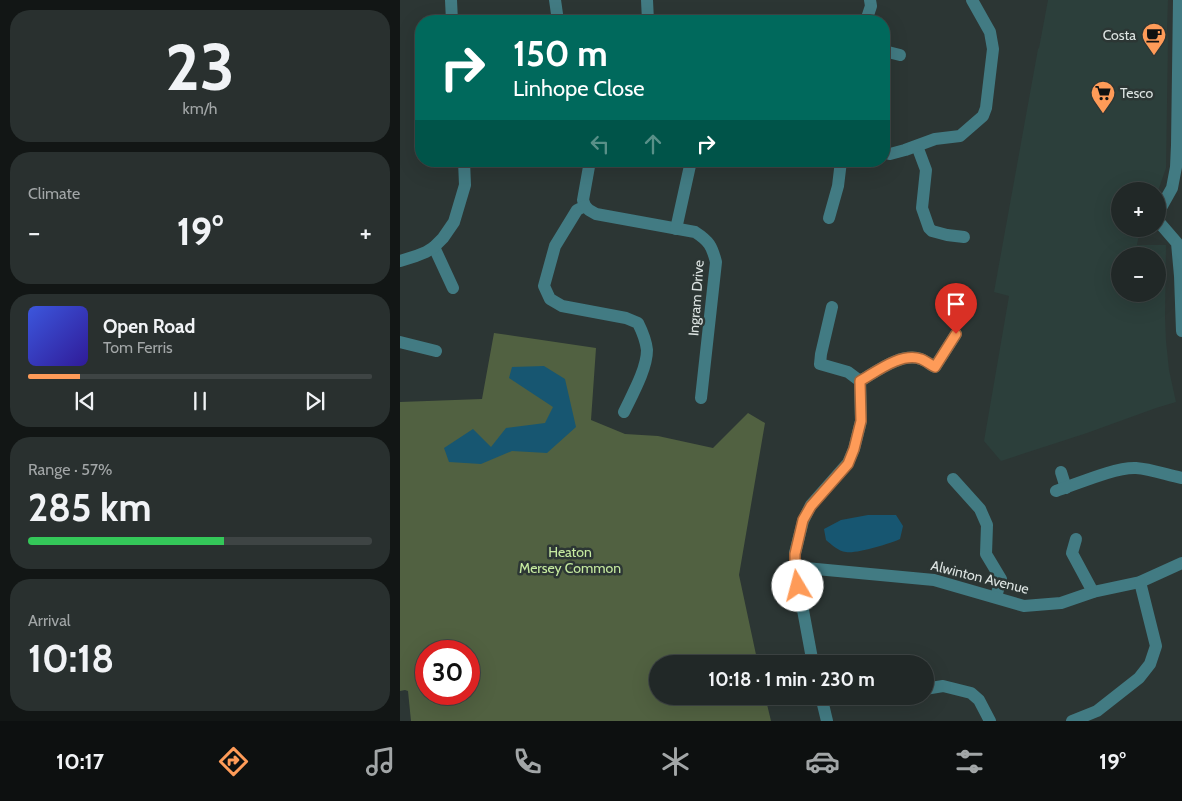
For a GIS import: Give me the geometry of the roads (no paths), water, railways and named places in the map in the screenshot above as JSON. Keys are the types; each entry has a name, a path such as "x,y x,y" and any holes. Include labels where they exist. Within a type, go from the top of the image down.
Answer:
{"street":[{"path":"451,0 452,15"},
{"path":"555,0 557,15"},
{"path":"647,0 648,15"},
{"path":"868,15 871,6 870,0"},
{"path":"890,154 935,139 960,136 983,116 986,108 993,49 990,32 972,0"},
{"path":"1166,199 1172,188 1180,146 1179,0"},
{"path":"890,52 900,55"},
{"path":"916,146 926,170 922,208 929,228 932,231 947,235 964,237"},
{"path":"400,261 426,252 434,247 454,222 465,185 464,167"},
{"path":"589,167 583,192 583,200 586,206 576,210 555,246 544,286 550,299 562,306 626,318 638,323 647,350 644,369 624,412"},
{"path":"676,229 690,167"},
{"path":"829,218 838,186 840,167"},
{"name":"Ingram Drive","path":"586,206 596,214 695,232 705,238 712,248 716,262 701,398"},
{"path":"1166,229 1179,241 1182,331"},
{"path":"434,247 453,288"},
{"path":"832,307 820,354 820,364 848,372 860,381"},
{"path":"860,381 891,363 904,358 920,359 935,367 956,334"},
{"path":"400,342 436,351"},
{"path":"811,655 795,567 795,554 803,520 811,506 848,464 854,449 861,421 860,381"},
{"path":"1061,472 1061,490 1115,470 1126,468 1139,468 1182,478"},
{"path":"953,479 980,509 987,525 986,554 1000,579 996,597"},
{"path":"1076,539 1072,553 1093,592"},
{"name":"Alwinton Avenue","path":"795,567 934,580 1024,606 1061,603 1093,592 1140,582 1182,563"},
{"path":"1072,721 1099,716 1139,678 1150,664 1156,646 1140,582"},
{"path":"934,687 943,686 970,693 979,700 990,721"},
{"path":"823,705 827,721"}],"water":[{"path":"544,366 565,379 576,427 547,453 512,451 481,464 449,462 444,448 473,429 491,447 506,428 545,423 553,407 509,378 512,367"},
{"path":"868,515 896,515 903,526 900,539 857,552 840,550 826,540 824,529 841,520"}],"place":[{"name":"Costa","path":"1154,56"},
{"name":"Tesco","path":"1103,114"}],"park label":[{"name":"Heaton Mersey Common","path":"570,560"}]}
